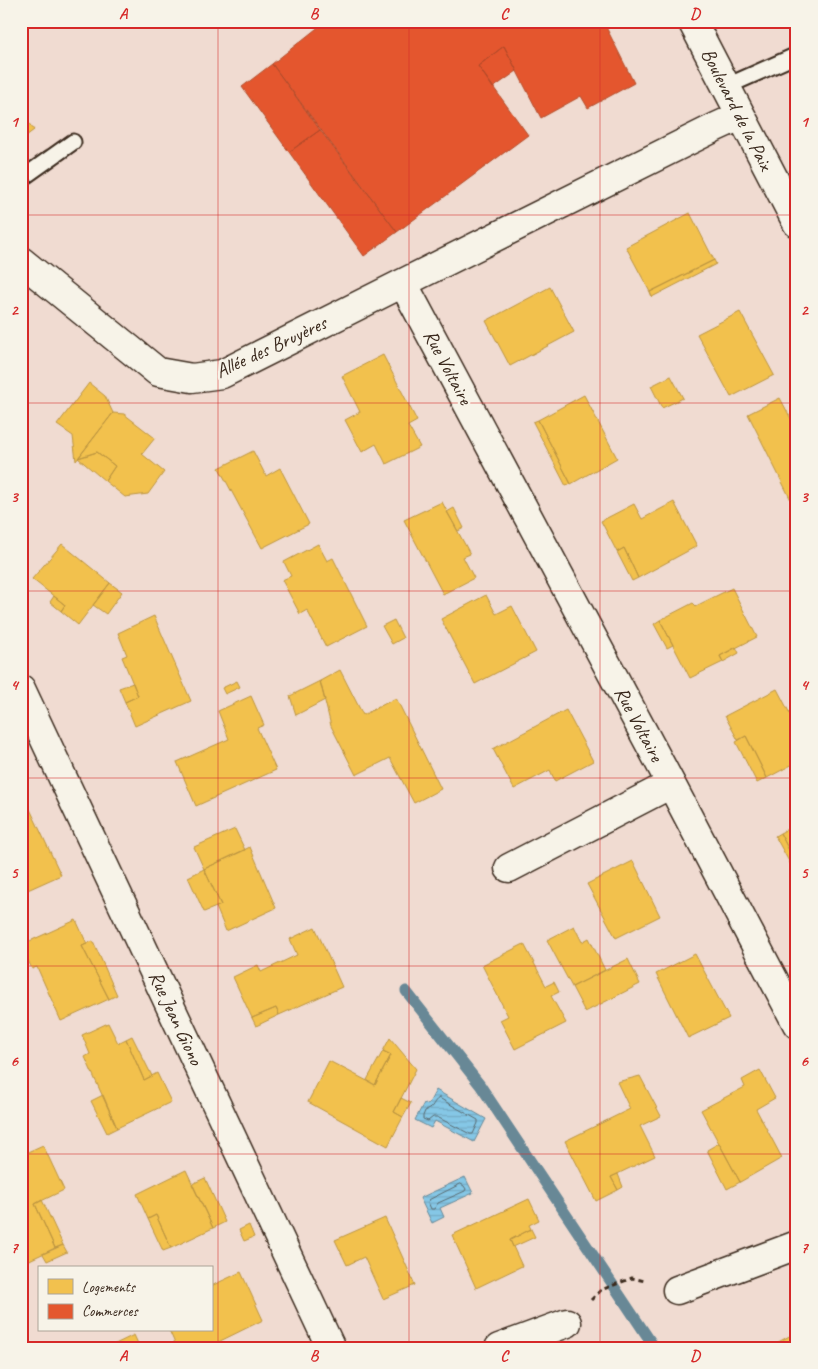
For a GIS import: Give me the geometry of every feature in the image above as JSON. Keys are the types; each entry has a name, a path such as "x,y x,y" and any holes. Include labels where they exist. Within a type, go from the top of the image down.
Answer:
{"street":[{"name":"Boulevard de la Paix","path":"698,23 725,87 797,223"},
{"path":"403,283 740,116"},
{"name":"Allée des Bruyères","path":"21,261 158,372 192,378 222,374 403,283"},
{"name":"Rue Voltaire","path":"403,283 797,1024"},
{"name":"Rue Jean Giono","path":"21,689 331,1348"},
{"name":"Rue Voltaire","path":"509,868 671,784"},
{"path":"677,1290 797,1245"},
{"path":"499,1348 567,1323"}],"lane":[{"path":"725,87 797,55"},
{"path":"21,179 73,142"}],"path":[{"path":"601,1290 632,1278"}],"water":[{"path":"436,1090 486,1119 474,1142 435,1121 431,1128 415,1120 424,1103 428,1105"},
{"path":"465,1177 473,1193 440,1208 444,1217 432,1223 420,1198"}],"building: Logements":[{"path":"21,50 28,59 21,64"},
{"path":"21,113 34,130 26,136 21,131"},
{"path":"690,213 714,260 650,292 626,247"},
{"path":"714,260 716,264 652,297 650,292"},
{"path":"550,287 574,332 510,366 486,321"},
{"path":"740,312 774,375 731,397 697,334"},
{"path":"383,355 417,421 408,426 420,447 386,464 376,444 362,452 345,420 360,412 342,376"},
{"path":"671,376 683,398 662,408 651,386"},
{"path":"89,383 105,396 113,413 76,461 73,436 57,425"},
{"path":"584,395 617,458 571,484 538,420"},
{"path":"780,398 797,430 797,498 791,500 748,414"},
{"path":"113,413 124,414 155,438 142,454 164,472 148,494 125,497 105,481 115,466 97,452 78,458"},
{"path":"538,420 571,484 566,486 533,422"},
{"path":"253,451 266,476 280,468 309,524 262,548 219,468"},
{"path":"97,452 115,466 105,481 78,458"},
{"path":"442,502 470,554 463,557 474,578 443,594 404,520"},
{"path":"674,502 697,546 638,578 624,548 617,552 601,521 634,504 642,519"},
{"path":"454,508 464,528 458,531 447,512"},
{"path":"62,544 110,583 78,625 61,611 65,605 32,579"},
{"path":"318,544 327,561 333,558 367,626 326,647 307,610 300,614 282,580 291,576 284,562"},
{"path":"624,548 638,578 632,581 617,552"},
{"path":"110,583 122,592 106,614 93,605"},
{"path":"732,588 757,637 720,656 723,662 690,678 660,620 693,603 696,606"},
{"path":"486,595 496,614 512,606 536,652 475,684 441,619"},
{"path":"54,596 65,605 61,611 50,602"},
{"path":"154,616 191,701 135,726 125,702 138,696 122,657 127,655 118,633"},
{"path":"394,620 403,638 392,644 382,626"},
{"path":"660,620 673,645 667,648 654,624"},
{"path":"736,647 739,653 723,662 720,656"},
{"path":"340,670 363,715 396,698 441,789 414,803 390,758 356,775 331,726 320,681"},
{"path":"237,681 240,687 225,694 222,688"},
{"path":"320,681 325,700 296,715 290,696"},
{"path":"133,683 138,696 125,702 119,688"},
{"path":"777,689 797,727 797,762 767,778 746,736 738,740 725,716"},
{"path":"251,696 264,725 257,728 276,770 196,806 177,762 229,739 218,711"},
{"path":"566,710 593,761 555,781 550,770 514,789 493,749"},
{"path":"746,736 767,778 757,783 736,742"},
{"path":"21,790 61,875 21,893"},
{"path":"797,824 797,865 780,833"},
{"path":"235,829 245,850 204,869 194,847"},
{"path":"780,833 797,865 797,876 775,836"},
{"path":"250,847 276,908 226,931 216,907 221,905 204,869"},
{"path":"633,861 660,916 616,938 587,884"},
{"path":"204,869 221,905 204,912 188,877"},
{"path":"76,920 87,944 82,946 109,999 61,1021 37,967 32,969 21,945"},
{"path":"574,926 582,942 589,938 605,970 572,987 547,940"},
{"path":"315,927 342,987 279,1015 276,1008 252,1018 233,977 258,965 261,972 297,955 290,939"},
{"path":"93,941 117,995 109,999 82,946"},
{"path":"524,944 546,986 554,982 559,992 551,996 566,1023 515,1049 500,1020 508,1016 482,965"},
{"path":"695,954 729,1018 688,1038 656,974"},
{"path":"628,959 640,984 585,1012 572,987"},
{"path":"276,1008 279,1015 256,1026 252,1018"},
{"path":"108,1023 118,1043 126,1039 144,1080 157,1073 171,1102 117,1128 85,1057 90,1054 82,1035"},
{"path":"132,1036 152,1076 144,1080 126,1039"},
{"path":"390,1038 416,1069 394,1112 403,1117 388,1146 308,1102 329,1061 375,1085 391,1055 383,1051"},
{"path":"383,1051 391,1055 375,1085 367,1080"},
{"path":"760,1070 775,1098 756,1109 782,1158 740,1182 701,1110 745,1087 742,1080"},
{"path":"640,1076 661,1116 640,1126 655,1156 611,1177 618,1190 596,1201 565,1141 630,1109 617,1082"},
{"path":"103,1095 117,1128 107,1133 91,1101"},
{"path":"401,1098 411,1103 403,1117 394,1112"},
{"path":"719,1143 740,1182 727,1189 707,1150"},
{"path":"43,1145 64,1190 35,1204 55,1248 21,1264 21,1155"},
{"path":"186,1170 213,1228 171,1248 156,1215 148,1219 137,1194"},
{"path":"618,1174 623,1187 618,1190 611,1177"},
{"path":"205,1178 225,1222 213,1228 192,1184"},
{"path":"529,1199 539,1220 529,1225 531,1229 510,1240 522,1266 476,1288 452,1235"},
{"path":"42,1200 63,1245 55,1248 35,1204"},
{"path":"156,1215 171,1248 163,1251 148,1219"},
{"path":"385,1218 415,1285 383,1299 364,1257 347,1265 335,1240"},
{"path":"249,1225 254,1237 244,1241 239,1230"},
{"path":"531,1229 535,1237 513,1247 510,1240"},
{"path":"63,1245 67,1252 47,1261 43,1254"},
{"path":"241,1272 263,1320 206,1348 203,1348 201,1343 192,1348 177,1348 170,1332 212,1332 212,1286"},
{"path":"797,1332 797,1348 767,1348"},
{"path":"134,1335 140,1348 107,1348"}],"building: Commerces":[{"path":"326,21 603,21 634,83 588,108 581,96 541,118 504,46 478,66 528,135 397,232 272,64"},
{"path":"504,46 517,71 493,88 478,66"},
{"path":"272,64 320,130 289,152 242,87"},
{"path":"320,130 397,232 364,256 289,152"}],"waterway":[{"path":"406,991 480,1085 655,1348"}]}
